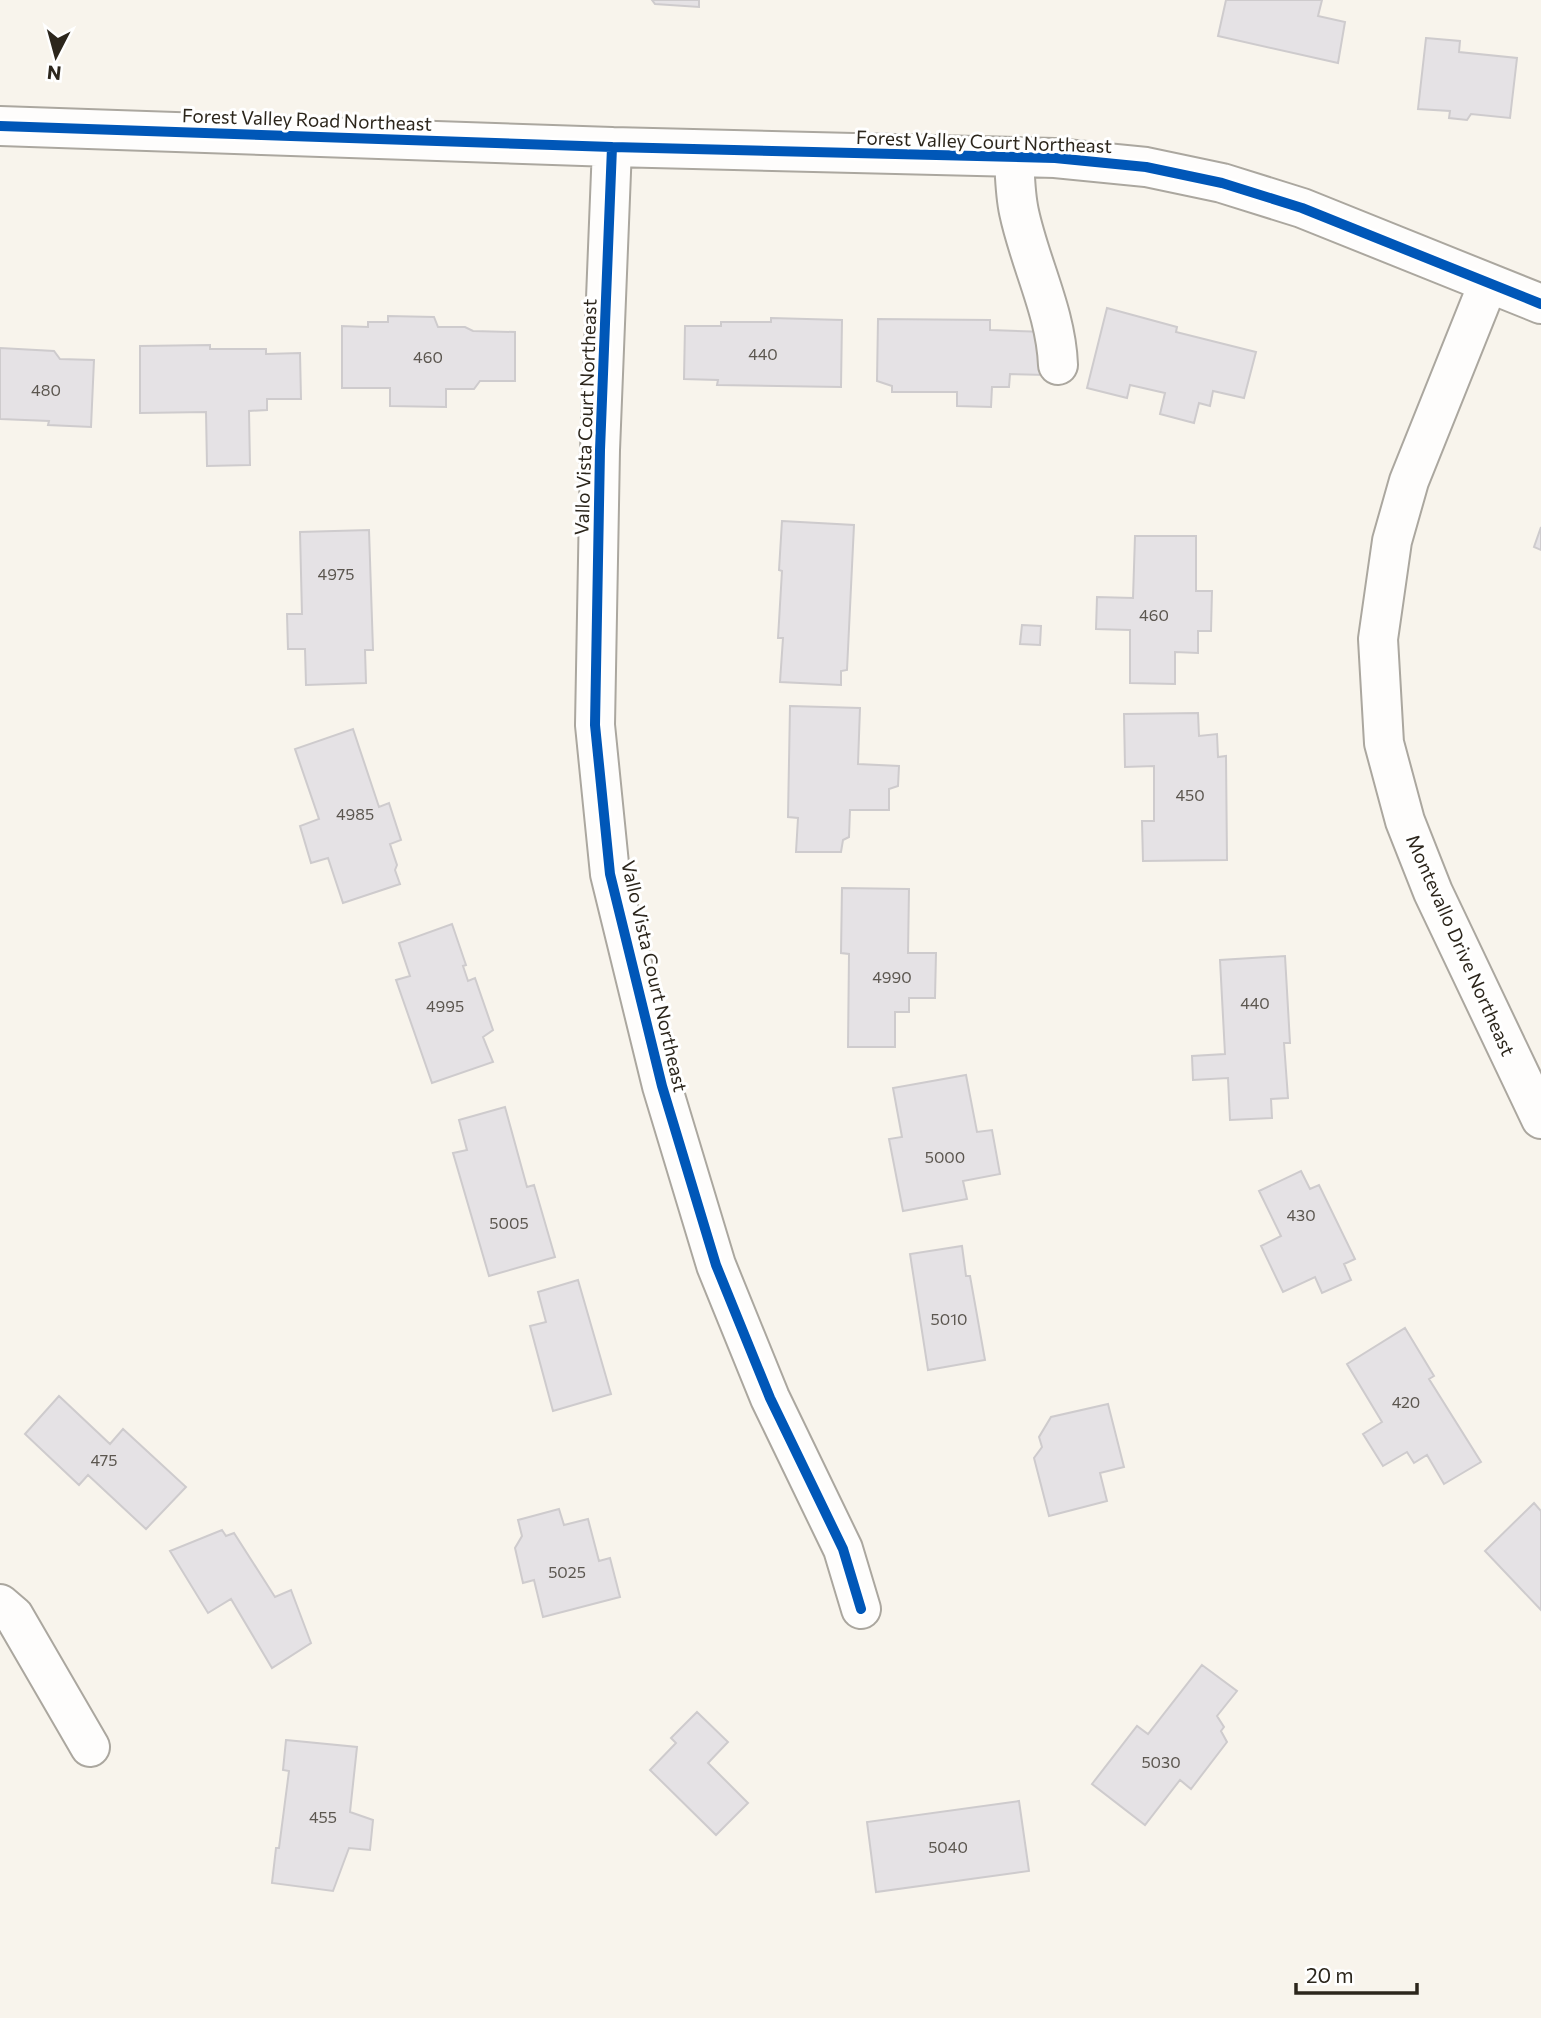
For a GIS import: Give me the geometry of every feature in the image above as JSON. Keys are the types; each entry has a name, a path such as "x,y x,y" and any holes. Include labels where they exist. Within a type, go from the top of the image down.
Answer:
{"street":[{"name":"Forest Valley Road Northeast","path":"0,126 612,147"},
{"name":"Forest Valley Court Northeast","path":"612,147 1055,158 1146,167 1222,183 1302,208 1541,304"},
{"name":"Vallo Vista Court Northeast","path":"612,147 600,450 595,725 610,874 662,1086 716,1265 770,1398 843,1549 861,1609"},
{"path":"1014,157 1018,210 1052,318 1057,339 1058,365"},
{"name":"Montevallo Drive Northeast","path":"1488,284 1409,481 1392,541 1378,639 1384,743 1405,821 1433,892 1541,1119"},
{"path":"0,1604 14,1616 90,1746"}],"building":[{"path":"652,0 699,0 699,7 655,4"},
{"path":"1226,0 1322,0 1318,16 1345,22 1338,63 1218,36"},
{"path":"1426,38 1460,41 1459,52 1517,58 1510,118 1471,114 1467,120 1449,118 1450,111 1418,109"},
{"path":"1107,308 1177,327 1176,332 1256,352 1244,398 1213,391 1210,406 1199,403 1194,423 1160,414 1165,393 1130,385 1127,398 1087,388"},
{"path":"388,316 434,317 438,327 515,332 515,381 480,381 474,389 446,389 446,407 390,406 390,388 342,388 342,326 368,327 368,322 388,322"},
{"path":"771,318 842,320 841,387 717,385 718,380 684,379 685,326 721,326 721,322 771,322"},
{"path":"878,319 990,320 990,330 1047,332 1046,375 1010,374 1009,387 992,387 991,407 957,406 957,392 892,392 892,386 877,381"},
{"path":"210,345 210,349 266,349 266,354 300,353 301,399 267,399 267,410 249,411 250,465 207,466 206,412 140,413 140,346"},
{"path":"0,348 54,351 60,359 94,360 91,427 48,425 49,421 0,419"},
{"path":"782,521 854,525 847,670 841,671 841,685 780,682 783,638 778,638"},
{"path":"1541,527 1541,550 1534,547"},
{"path":"369,530 373,650 365,650 366,683 306,685 305,649 288,649 287,614 302,614 300,532"},
{"path":"1135,536 1196,536 1196,591 1212,591 1211,631 1198,631 1198,653 1175,652 1175,684 1130,683 1130,630 1096,629 1097,597 1133,598"},
{"path":"1022,625 1041,626 1040,645 1020,644"},
{"path":"790,706 860,708 858,764 899,766 898,786 889,789 889,810 850,810 849,837 843,840 841,852 796,852 798,818 788,817"},
{"path":"1198,713 1199,736 1217,734 1218,757 1226,756 1227,860 1143,861 1142,821 1154,821 1154,766 1125,767 1124,714"},
{"path":"353,729 379,807 389,803 401,840 390,844 400,884 343,903 328,858 311,863 300,826 319,819 295,749"},
{"path":"842,888 909,889 908,953 936,953 935,998 909,998 909,1012 895,1012 895,1047 848,1047 849,954 841,953"},
{"path":"452,924 466,965 463,966 468,981 475,978 493,1030 483,1037 493,1062 432,1083 396,980 410,976 399,943"},
{"path":"1285,956 1290,1043 1284,1043 1288,1098 1271,1099 1272,1118 1230,1120 1228,1078 1193,1080 1192,1056 1225,1054 1220,960"},
{"path":"966,1075 977,1132 992,1130 1000,1174 963,1181 967,1199 903,1211 889,1139 902,1137 893,1088"},
{"path":"505,1107 527,1187 534,1185 555,1257 489,1276 453,1153 467,1150 459,1120"},
{"path":"1301,1171 1310,1189 1319,1185 1355,1259 1344,1264 1351,1280 1322,1293 1315,1277 1283,1292 1261,1246 1281,1236 1259,1191"},
{"path":"962,1246 985,1360 928,1370 910,1254"},
{"path":"578,1280 611,1394 553,1411 530,1326 546,1322 538,1292"},
{"path":"1405,1328 1434,1376 1429,1379 1481,1462 1444,1484 1427,1455 1414,1463 1407,1452 1383,1466 1363,1434 1382,1422 1347,1364"},
{"path":"59,1396 110,1444 123,1429 186,1487 146,1529 88,1475 79,1485 25,1434"},
{"path":"1108,1404 1124,1467 1100,1473 1107,1501 1049,1516 1034,1458 1042,1447 1039,1437 1051,1417"},
{"path":"1534,1503 1541,1511 1541,1610 1485,1551"},
{"path":"559,1509 564,1525 588,1519 599,1561 610,1558 620,1597 543,1617 534,1580 523,1583 515,1548 522,1536 518,1520"},
{"path":"222,1530 226,1536 234,1533 275,1597 291,1590 311,1643 272,1668 231,1599 208,1613 170,1551"},
{"path":"1202,1665 1237,1691 1217,1716 1224,1727 1221,1731 1227,1742 1191,1789 1180,1780 1145,1825 1092,1784 1137,1726 1148,1734"},
{"path":"697,1712 728,1742 708,1763 748,1803 716,1835 650,1770 676,1743 671,1738"},
{"path":"286,1740 357,1747 350,1812 373,1820 370,1850 349,1848 333,1891 272,1883 289,1771 283,1770"},
{"path":"1019,1801 1029,1871 876,1892 867,1822"}],"cycle path":[{"path":"0,126 612,147 1055,158 1146,167 1222,183 1302,208 1541,304"},
{"path":"612,147 600,450 595,725 610,874 662,1086 716,1265 770,1398 843,1549 861,1609"}]}
